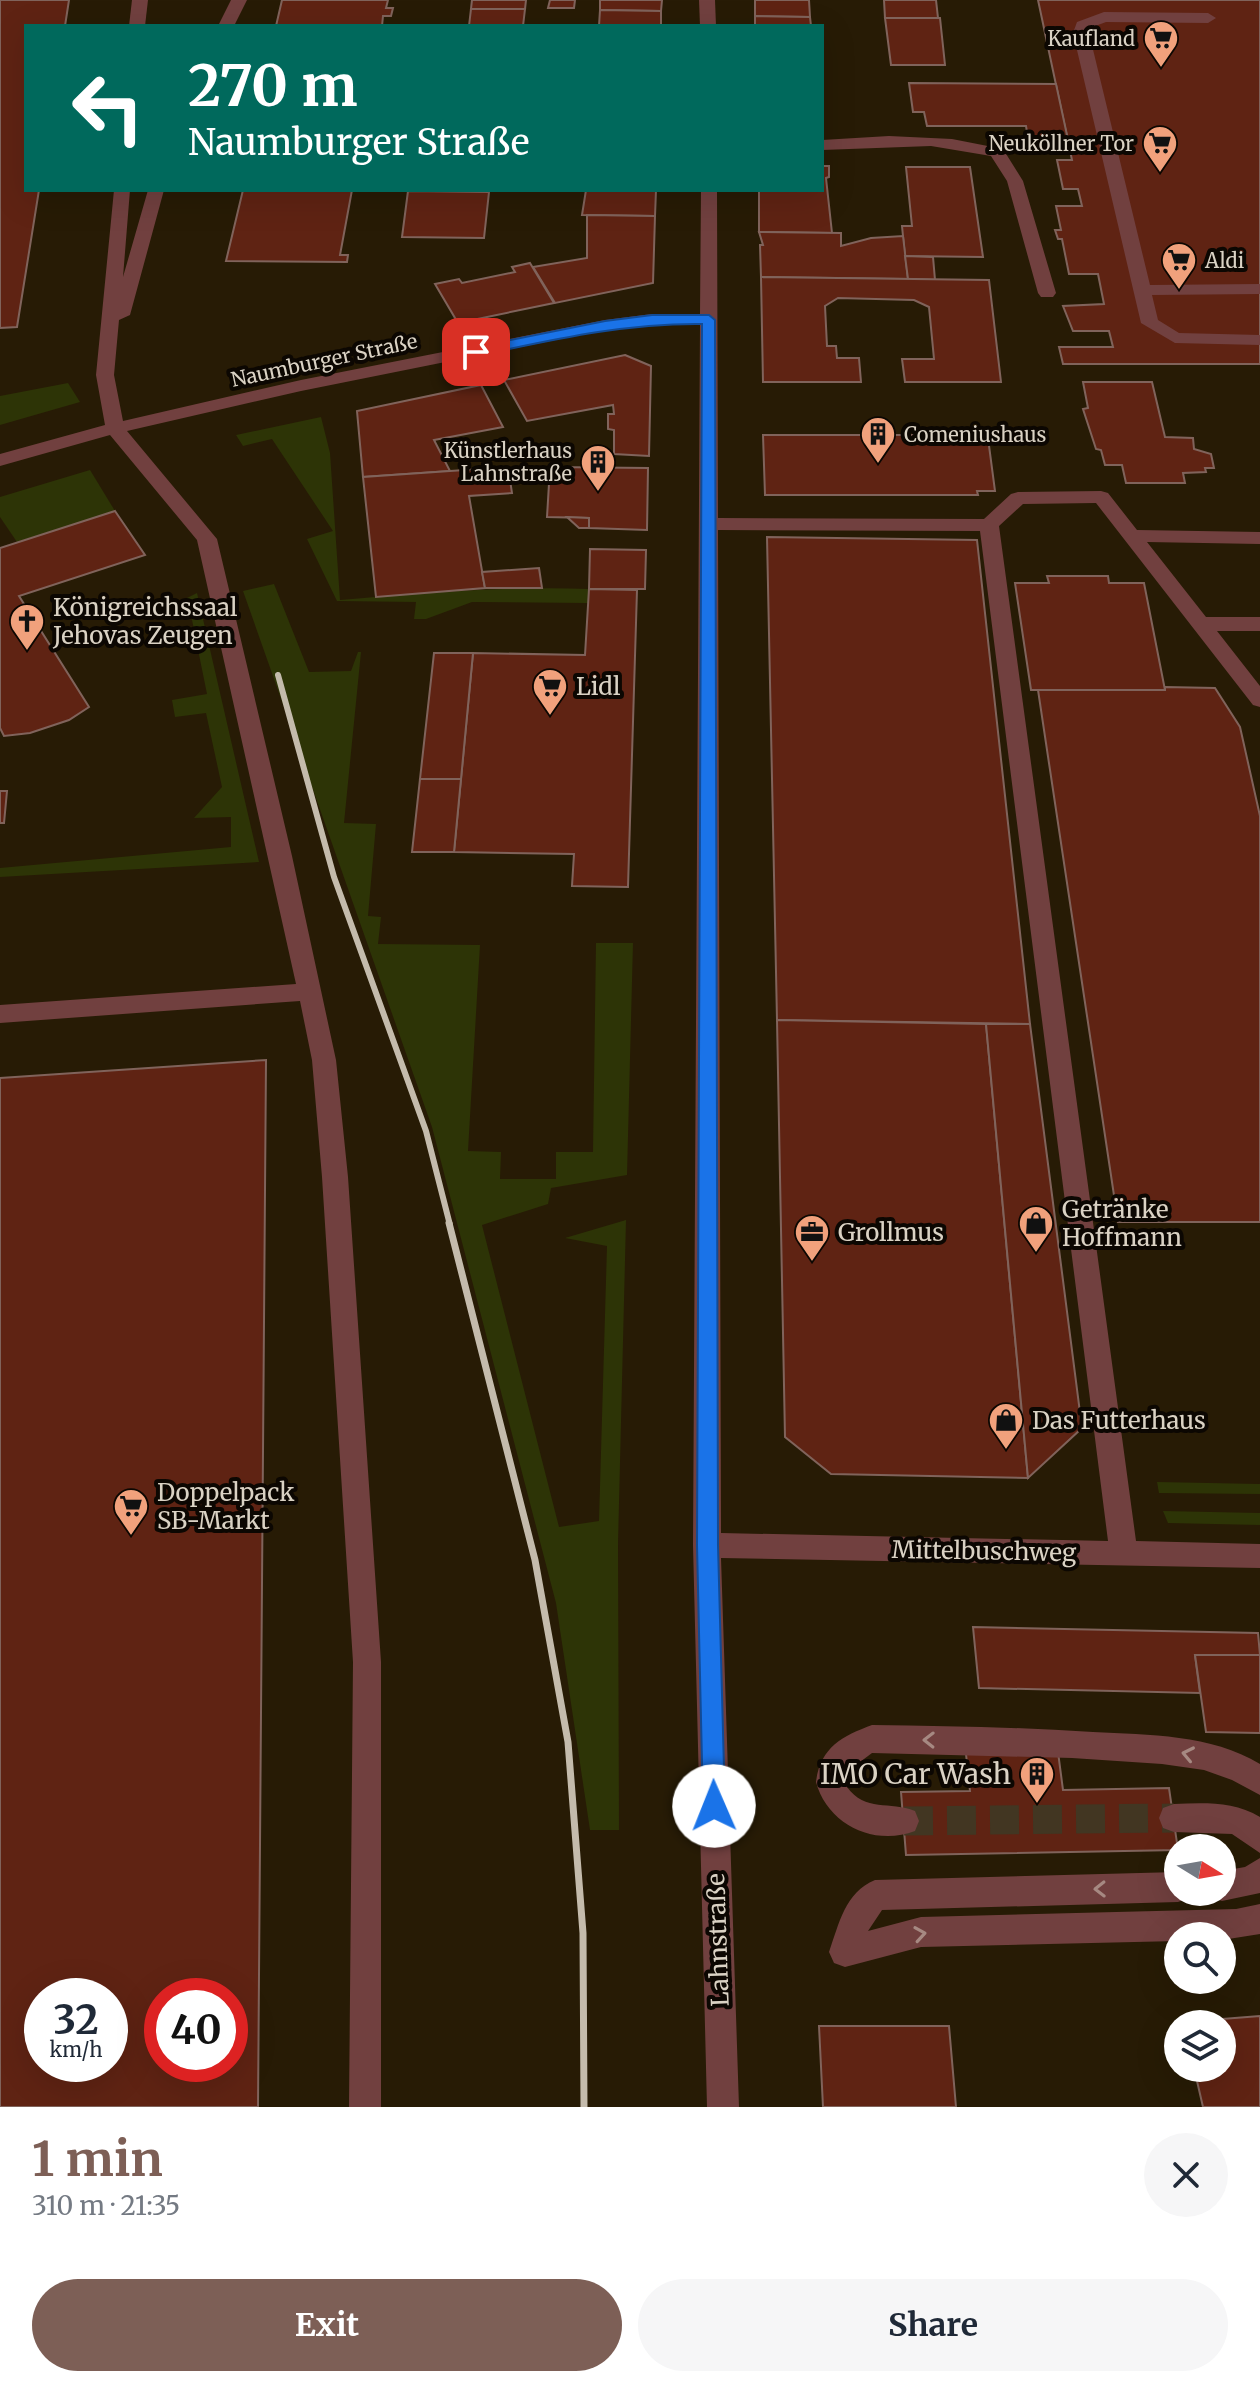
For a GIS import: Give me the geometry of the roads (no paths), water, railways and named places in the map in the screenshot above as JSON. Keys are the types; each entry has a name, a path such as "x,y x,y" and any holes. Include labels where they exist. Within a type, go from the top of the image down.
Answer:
{"street":[{"path":"137,24 140,0"},
{"path":"227,24 239,0"},
{"path":"707,0 708,24"},
{"path":"1208,18 1104,17 1083,25 1081,33 1150,323 1175,338 1260,340"},
{"path":"824,145 904,139 959,142 997,153 1015,181 1047,293"},
{"path":"122,192 105,375 115,429 207,539 281,856 307,992 324,1060 335,1177 367,1662 365,2107"},
{"path":"105,375 155,192"},
{"name":"Lahnstraße","path":"709,192 707,1545 723,2107"},
{"path":"1143,290 1260,289"},
{"name":"Naumburger Straße","path":"0,460 115,429 605,325 652,319 709,320"},
{"path":"709,524 989,525 1018,498 1101,497 1260,700"},
{"path":"989,525 1124,1554"},
{"path":"1131,536 1260,538"},
{"path":"1200,624 1260,624"},
{"path":"0,1014 307,992"},
{"name":"Mittelbuschweg","path":"707,1545 1260,1556"},
{"path":"904,1821 856,1816 842,1804 832,1788 832,1770 840,1754 854,1743 872,1739 1048,1743 1182,1752 1244,1769 1260,1781"},
{"path":"1174,1818 1225,1818 1244,1823 1260,1838"},
{"path":"1236,1884 1254,1881 1260,1873"},
{"path":"1164,1887 875,1895 858,1914 845,1952 921,1932 1236,1924 1260,1919"}],"tunnel":[{"path":"904,1821 1174,1818"}],"railway":[{"path":"278,675 334,877 426,1131 450,1225"},
{"path":"449,1223 535,1560 568,1742 583,1933 584,2107"}],"place":[{"name":"Kaufland","path":"1161,69"},
{"name":"Neuköllner Tor","path":"1160,174"},
{"name":"Aldi","path":"1179,291"},
{"name":"Comeniushaus","path":"878,465"},
{"name":"Künstlerhaus Lahnstraße","path":"598,493"},
{"name":"Königreichssaal Jehovas Zeugen","path":"27,652"},
{"name":"Lidl","path":"550,717"},
{"name":"Getränke Hoffmann","path":"1036,1254"},
{"name":"Grollmus","path":"812,1263"},
{"name":"Das Futterhaus","path":"1006,1451"},
{"name":"Doppelpack SB-Markt","path":"131,1537"},
{"name":"IMO Car Wash","path":"1037,1805"}]}
